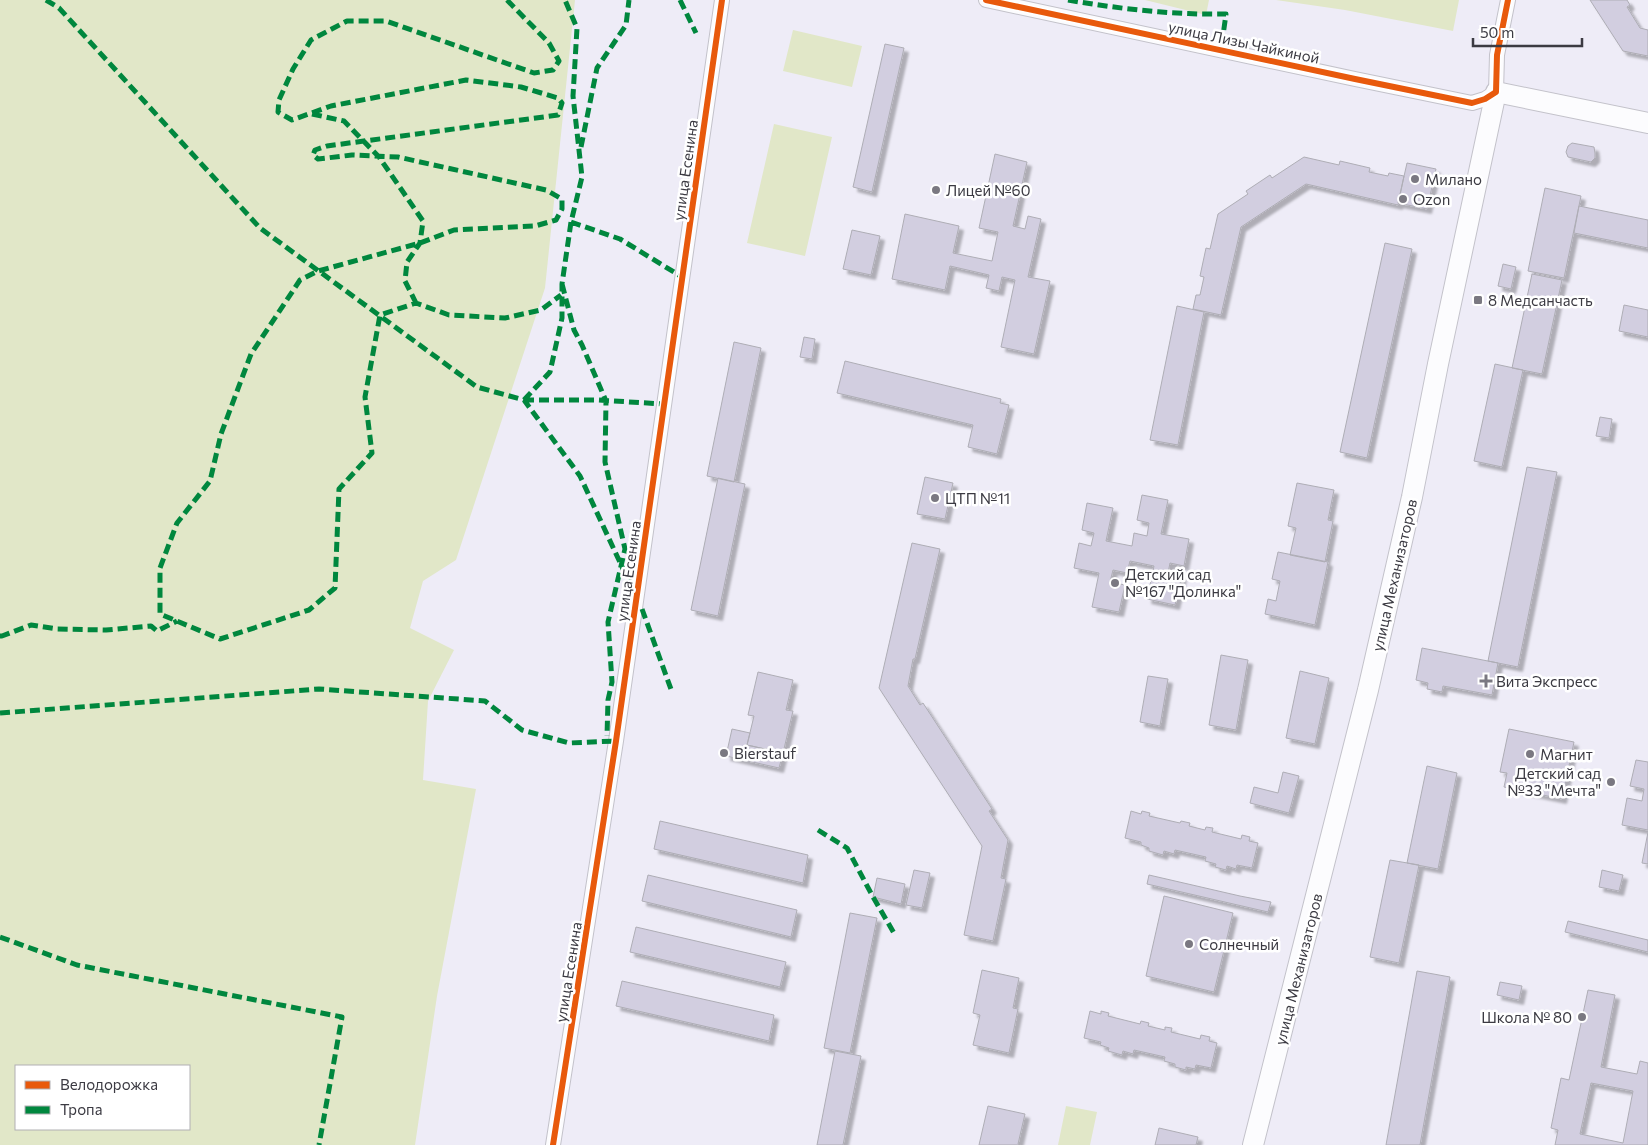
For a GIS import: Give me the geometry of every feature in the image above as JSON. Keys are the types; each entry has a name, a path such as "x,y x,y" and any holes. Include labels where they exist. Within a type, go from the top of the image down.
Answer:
{"main road":[{"path":"1496,92 1648,123"},
{"name":"улица Механизаторов","path":"1253,1145 1373,667 1412,497 1442,344 1496,92"}],"street":[{"name":"улица Есенина","path":"553,1145 614,750 722,0"},
{"name":"улица Лизы Чайкиной","path":"986,0 1355,80 1472,102 1485,99 1496,92"},
{"name":"улица Механизаторов","path":"1496,92 1497,55 1508,0"}],"green space":[{"path":"0,0 575,0 545,288 456,560 423,581 410,628 454,650 428,701 423,780 476,789 437,996 415,1145 0,1145"},
{"path":"1145,0 1209,0 1206,15"},
{"path":"1276,0 1459,0 1453,31 1345,10"},
{"path":"793,30 862,46 852,87 783,71"},
{"path":"774,124 832,137 805,256 747,243"},
{"path":"1066,1106 1097,1112 1090,1145 1058,1145"}],"building":[{"path":"1590,0 1627,0 1630,5 1627,7 1640,28 1648,30 1648,56 1623,51"},
{"path":"885,44 904,48 872,192 853,187"},
{"path":"1572,143 1594,147 1595,158 1591,162 1568,157 1566,152 1568,146"},
{"path":"995,154 1027,162 1013,226 1025,229 1028,216 1041,219 1028,277 1050,281 1034,354 1001,347 1015,280 1002,277 999,291 986,288 989,275 950,266 945,290 892,279 905,214 959,226 953,253 992,261 998,232 979,228"},
{"path":"1304,157 1339,165 1340,161 1370,168 1369,172 1388,176 1389,173 1404,176 1398,205 1306,184 1241,227 1221,315 1193,309 1196,295 1200,295 1204,277 1200,276 1206,248 1210,249 1218,214 1248,194 1246,191 1270,175 1272,178"},
{"path":"1407,163 1436,169 1427,209 1398,203"},
{"path":"1545,188 1581,196 1564,278 1528,271"},
{"path":"1579,206 1648,220 1648,248 1574,233"},
{"path":"852,230 880,236 871,275 843,269"},
{"path":"1385,243 1412,249 1367,458 1340,452"},
{"path":"1503,264 1516,267 1511,289 1498,286"},
{"path":"1532,274 1562,280 1542,374 1512,368"},
{"path":"1624,305 1648,310 1648,337 1619,331"},
{"path":"1177,306 1204,312 1178,445 1150,440"},
{"path":"804,337 815,339 812,359 800,357"},
{"path":"734,342 761,348 734,482 707,476"},
{"path":"845,361 1001,399 1000,403 1009,405 997,454 968,447 973,425 837,393"},
{"path":"1495,364 1523,370 1502,467 1474,461"},
{"path":"1600,417 1612,419 1609,438 1596,436"},
{"path":"1527,467 1557,472 1518,667 1488,661"},
{"name":"ЦТП №11","path":"925,477 953,483 945,519 917,514"},
{"path":"718,478 745,484 718,616 691,610"},
{"path":"1297,483 1334,490 1328,520 1333,521 1325,562 1290,555 1296,528 1288,526"},
{"path":"1142,495 1168,500 1161,534 1189,539 1184,566 1170,563 1168,573 1182,576 1175,605 1147,599 1154,566 1130,561 1127,573 1113,570 1110,582 1125,585 1119,612 1092,607 1099,573 1074,568 1079,543 1091,546 1094,533 1082,530 1087,503 1113,508 1106,541 1132,546 1134,533 1147,536 1149,523 1137,520"},
{"path":"912,543 940,549 908,686 920,705 923,703 992,809 989,811 1008,840 1001,878 1006,879 993,941 964,935 982,846 879,688"},
{"path":"1278,552 1328,562 1315,625 1265,614 1268,599 1276,601 1280,581 1272,579"},
{"path":"1422,648 1498,663 1492,695 1443,686 1442,692 1427,689 1428,683 1416,680"},
{"path":"1221,655 1248,660 1236,730 1209,725"},
{"path":"1300,671 1329,678 1315,744 1286,738"},
{"path":"758,672 793,680 786,710 793,711 783,753 747,745 754,716 748,715"},
{"path":"1148,676 1168,679 1160,726 1140,722"},
{"path":"732,729 750,733 747,745 783,753 779,768 726,756"},
{"path":"1509,729 1574,742 1562,799 1504,787 1507,773 1500,772"},
{"path":"1636,760 1648,762 1648,830 1622,825 1627,798 1642,801 1644,789 1630,786"},
{"path":"1427,766 1457,773 1438,869 1407,863"},
{"path":"1283,772 1299,776 1289,813 1250,803 1254,787 1278,793"},
{"path":"1131,811 1141,814 1142,811 1150,813 1149,816 1180,823 1181,821 1190,823 1189,826 1205,830 1206,827 1213,828 1212,832 1241,839 1242,835 1250,837 1249,841 1258,843 1252,868 1237,865 1236,869 1227,866 1226,870 1215,867 1216,864 1205,861 1206,857 1175,850 1174,854 1164,851 1163,855 1149,851 1149,848 1141,845 1141,842 1125,838"},
{"path":"660,821 808,855 803,883 654,849"},
{"path":"1648,832 1648,864 1642,863"},
{"path":"1390,860 1419,865 1399,963 1370,957"},
{"path":"914,870 930,873 922,908 906,905"},
{"path":"1602,870 1623,875 1619,891 1599,887"},
{"path":"648,875 797,910 791,937 642,901"},
{"path":"1149,875 1271,902 1268,912 1147,884"},
{"path":"877,878 905,884 901,904 873,897"},
{"name":"Солнечный","path":"1164,896 1233,913 1214,992 1146,976"},
{"path":"850,913 877,918 850,1053 824,1048"},
{"path":"1568,921 1648,940 1648,952 1565,932"},
{"path":"636,927 786,962 780,987 630,952"},
{"path":"982,970 1019,978 1013,1008 1018,1009 1009,1053 973,1045 980,1015 973,1013"},
{"path":"1417,971 1450,977 1420,1145 1386,1145"},
{"path":"622,981 774,1015 769,1041 616,1006"},
{"path":"1500,982 1522,986 1519,1000 1497,995"},
{"path":"1588,990 1615,995 1601,1067 1637,1074 1640,1061 1648,1063 1648,1145 1555,1145 1558,1130 1551,1128 1561,1078 1569,1080","holes":["1591,1083 1633,1091 1623,1143 1580,1134"]},
{"path":"1090,1011 1101,1014 1101,1011 1109,1013 1108,1016 1140,1024 1141,1021 1149,1023 1148,1026 1165,1030 1165,1027 1172,1028 1171,1032 1200,1039 1201,1035 1210,1037 1209,1041 1217,1043 1211,1068 1196,1065 1195,1069 1186,1067 1186,1070 1164,1061 1165,1057 1134,1050 1133,1054 1123,1051 1122,1055 1108,1051 1109,1048 1100,1045 1101,1042 1084,1038"},
{"path":"835,1051 861,1056 843,1145 817,1145"},
{"path":"988,1106 1025,1114 1018,1144 1021,1145 979,1145"},
{"path":"1159,1128 1198,1137 1196,1145 1155,1145"}],"marked path":[{"path":"46,0 59,8 260,228 477,387 524,400 580,476 636,597"},
{"path":"507,0 549,43 559,61 553,70 534,73 386,21 347,21 311,40 293,69 279,100 278,112 292,120 331,106 466,80 521,87 558,98 562,103 558,115 327,146 315,150 313,155 318,159 352,155 398,157 546,190 562,199 562,209 556,220 535,226 454,230 420,243 318,271 300,280 251,354 221,434 210,481 177,523 160,568 160,614 220,639 309,610 335,588 339,489 372,453 365,397 380,315 416,303 449,315 505,318 541,310 561,295"},
{"path":"524,400 550,372 562,318 562,284 571,222 582,177 573,96 577,28 565,0"},
{"path":"581,147 597,68 626,25 629,0"},
{"path":"680,0 696,33"},
{"path":"1068,0 1147,11 1186,14 1226,14 1221,50"},
{"path":"312,114 344,121 379,157 423,221 420,243 407,262 405,281 416,303"},
{"path":"571,222 620,239 682,277"},
{"path":"562,284 574,330 606,401 605,462 625,549 608,622 612,682 608,700 607,736"},
{"path":"524,400 597,400 664,404"},
{"path":"642,609 672,692"},
{"path":"0,636 31,625 57,629 106,630 151,626 157,631 177,621"},
{"path":"0,713 319,689 485,701 522,730 569,743 616,741"},
{"path":"818,830 847,848 894,933"},
{"path":"0,937 77,965 342,1017 319,1145"}],"cycle path":[{"path":"553,1145 616,741 722,0"},
{"path":"986,0 1472,103 1485,99 1496,92 1497,55 1508,0"}],"place":[{"name":"Милано","path":"1415,179"},
{"name":"Лицей №60","path":"936,190"},
{"name":"Ozon","path":"1403,199"},
{"name":"8 Медсанчасть","path":"1478,300"},
{"name":"ЦТП №11","path":"935,498"},
{"name":"Детский сад №167 \"Долинка\"","path":"1115,583"},
{"name":"Вита Экспресс","path":"1486,681"},
{"name":"Bierstauf","path":"724,753"},
{"name":"Магнит","path":"1530,754"},
{"name":"Детский сад №33 \"Мечта\"","path":"1611,782"},
{"name":"Солнечный","path":"1189,944"},
{"name":"Школа № 80","path":"1582,1017"}]}
